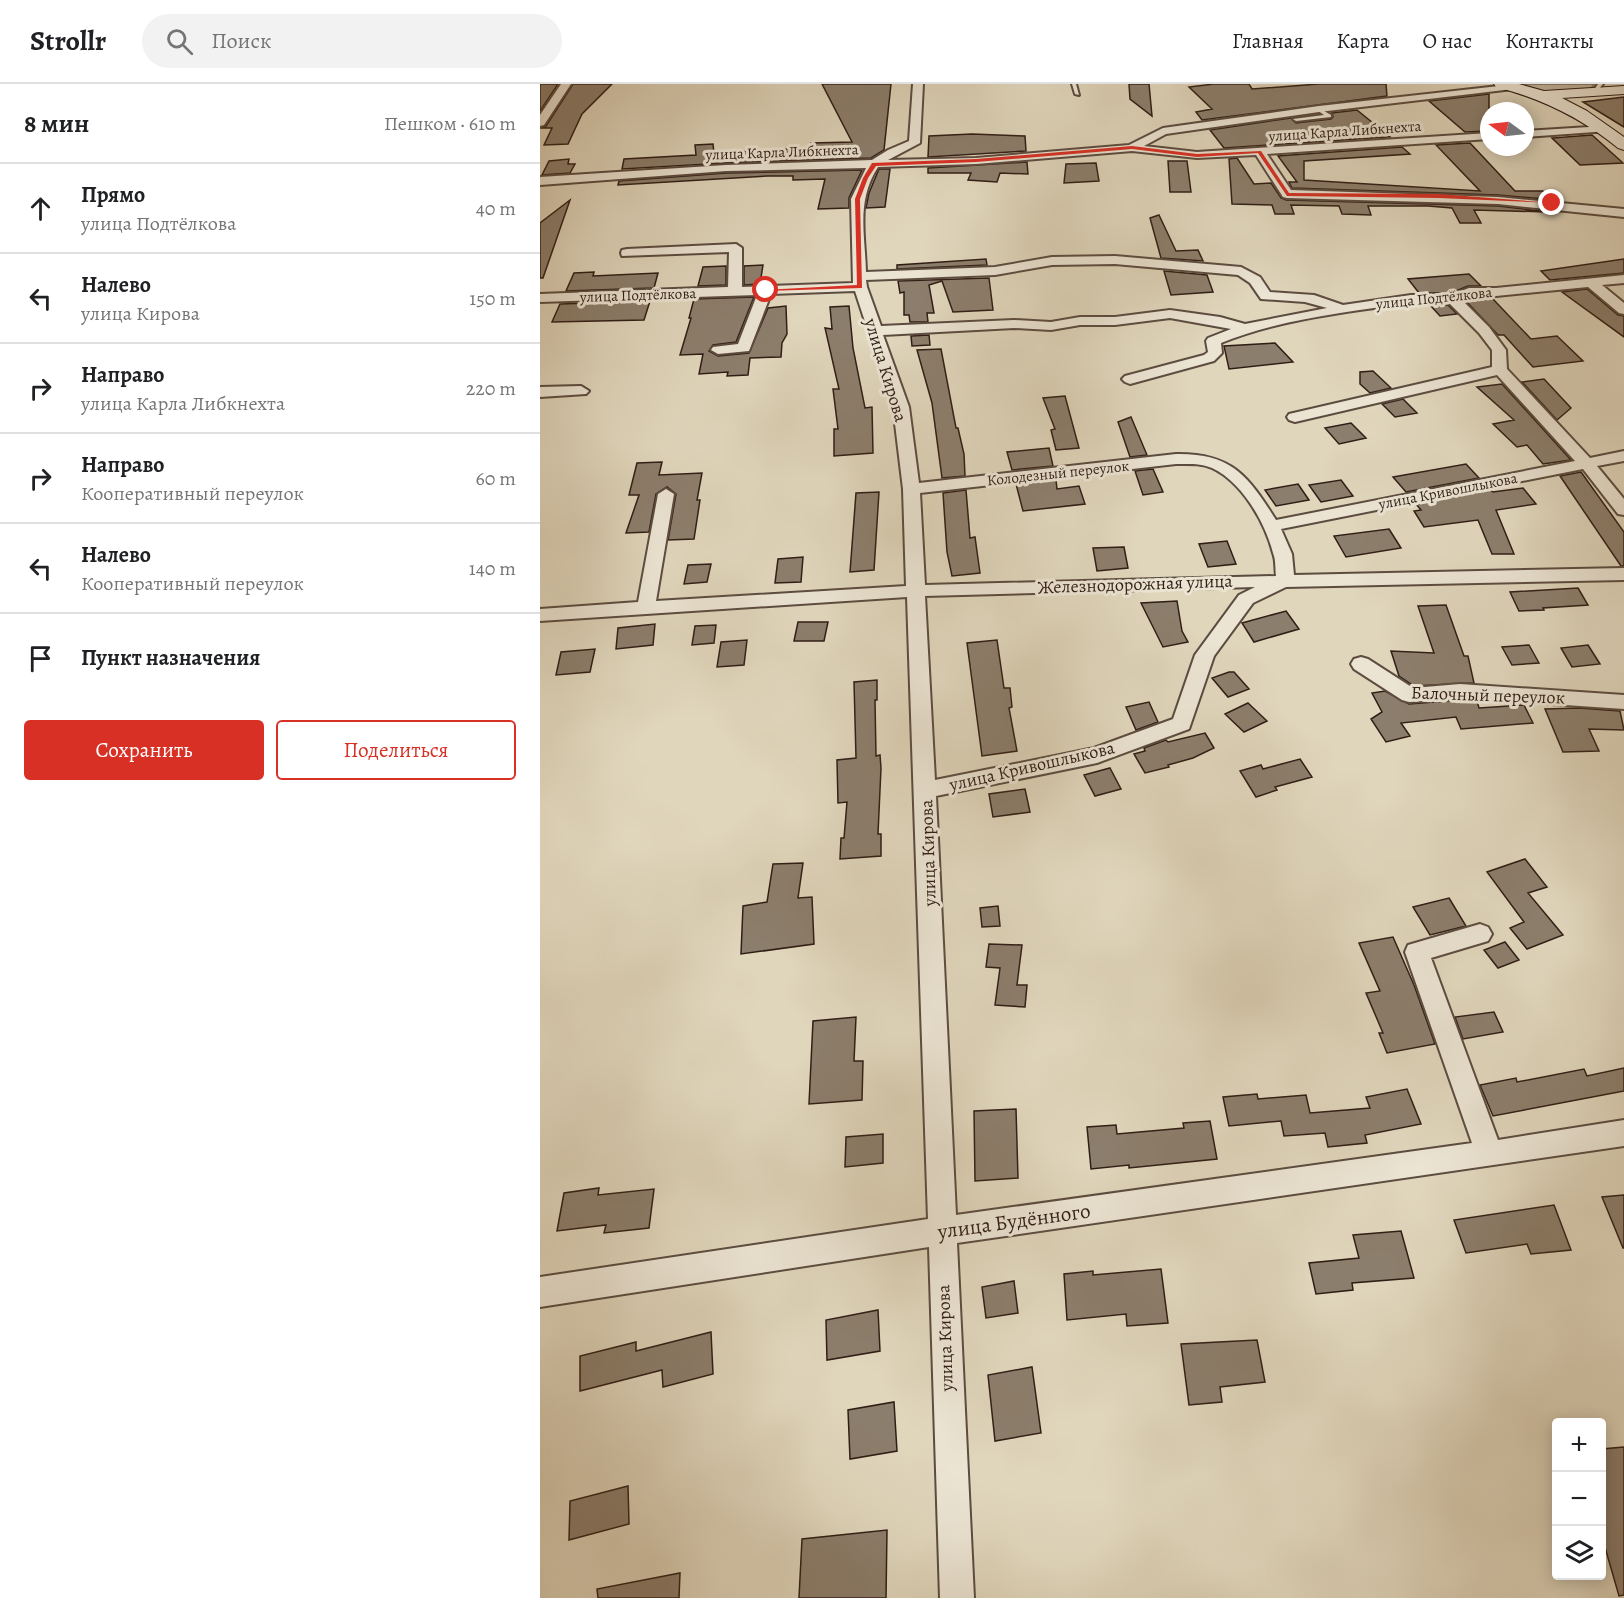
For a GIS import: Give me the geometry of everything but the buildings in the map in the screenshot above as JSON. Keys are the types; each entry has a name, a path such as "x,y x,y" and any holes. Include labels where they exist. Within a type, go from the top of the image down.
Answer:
{"main road":[{"path":"1507,85 1547,95 1568,104 1624,145"},
{"path":"1547,95 1598,88 1624,90"}],"street":[{"path":"540,123 566,84"},
{"path":"914,144 918,84"},
{"name":"улица Карла Либкнехта","path":"1132,148 1163,131 1507,85"},
{"path":"1534,133 1605,129"},
{"name":"улица Карла Либкнехта","path":"540,181 726,168 976,161 1048,153 1132,148 1197,155 1480,137"},
{"path":"874,164 892,152 914,144 952,152 1048,153"},
{"path":"1260,152 1287,194 1450,197 1552,203 1624,213"},
{"name":"улица Кирова","path":"874,164 865,178 857,199 860,281 901,407 911,489 926,790 941,1231 957,1598"},
{"path":"627,253 736,248 735,291"},
{"name":"улица Подтёлкова","path":"540,298 766,290 996,271 1052,261 1116,260 1241,272 1255,280 1266,296 1311,297 1327,301 1341,309"},
{"name":"улица Подтёлкова","path":"1130,379 1209,358 1215,353 1213,340 1245,328 1341,309 1411,299 1453,299 1469,292 1496,292 1624,279"},
{"path":"1590,282 1624,310"},
{"path":"718,350 744,348 766,290"},
{"path":"1453,299 1484,330 1499,350 1500,369 1587,464 1624,510"},
{"name":"улица Подтёлкова","path":"875,331 1014,324 1051,326 1080,321 1115,321 1170,314 1220,321 1245,328"},
{"path":"1295,417 1500,369"},
{"path":"540,392 580,391"},
{"name":"улица Кривошлыкова","path":"1271,526 1624,456"},
{"name":"Колодезный переулок","path":"911,489 1176,459 1205,460 1231,471 1247,488 1271,526"},
{"path":"646,607 666,494"},
{"path":"1271,526 1283,554 1285,580"},
{"name":"Железнодорожная улица","path":"540,615 915,591 1285,580 1459,580 1624,574"},
{"name":"улица Кривошлыкова","path":"926,790 1096,755 1182,724 1205,654 1246,599 1285,580"},
{"name":"Балочный переулок","path":"1361,664 1409,695 1460,691 1624,702"},
{"path":"1480,934 1417,952 1489,1154"},
{"name":"улица Будённого","path":"540,1292 941,1231 1489,1154 1624,1132"}],"lane":[{"path":"1074,84 1077,94"},
{"path":"1296,120 1329,116 1319,109"}],"shaded area":[{"path":"1511,84 1595,84 1589,90 1548,92"}],"route":[{"path":"766,290 860,287 857,199 865,178 874,164 976,161 1048,153 1132,148 1197,155 1260,152 1287,194 1439,196 1552,203"}]}
